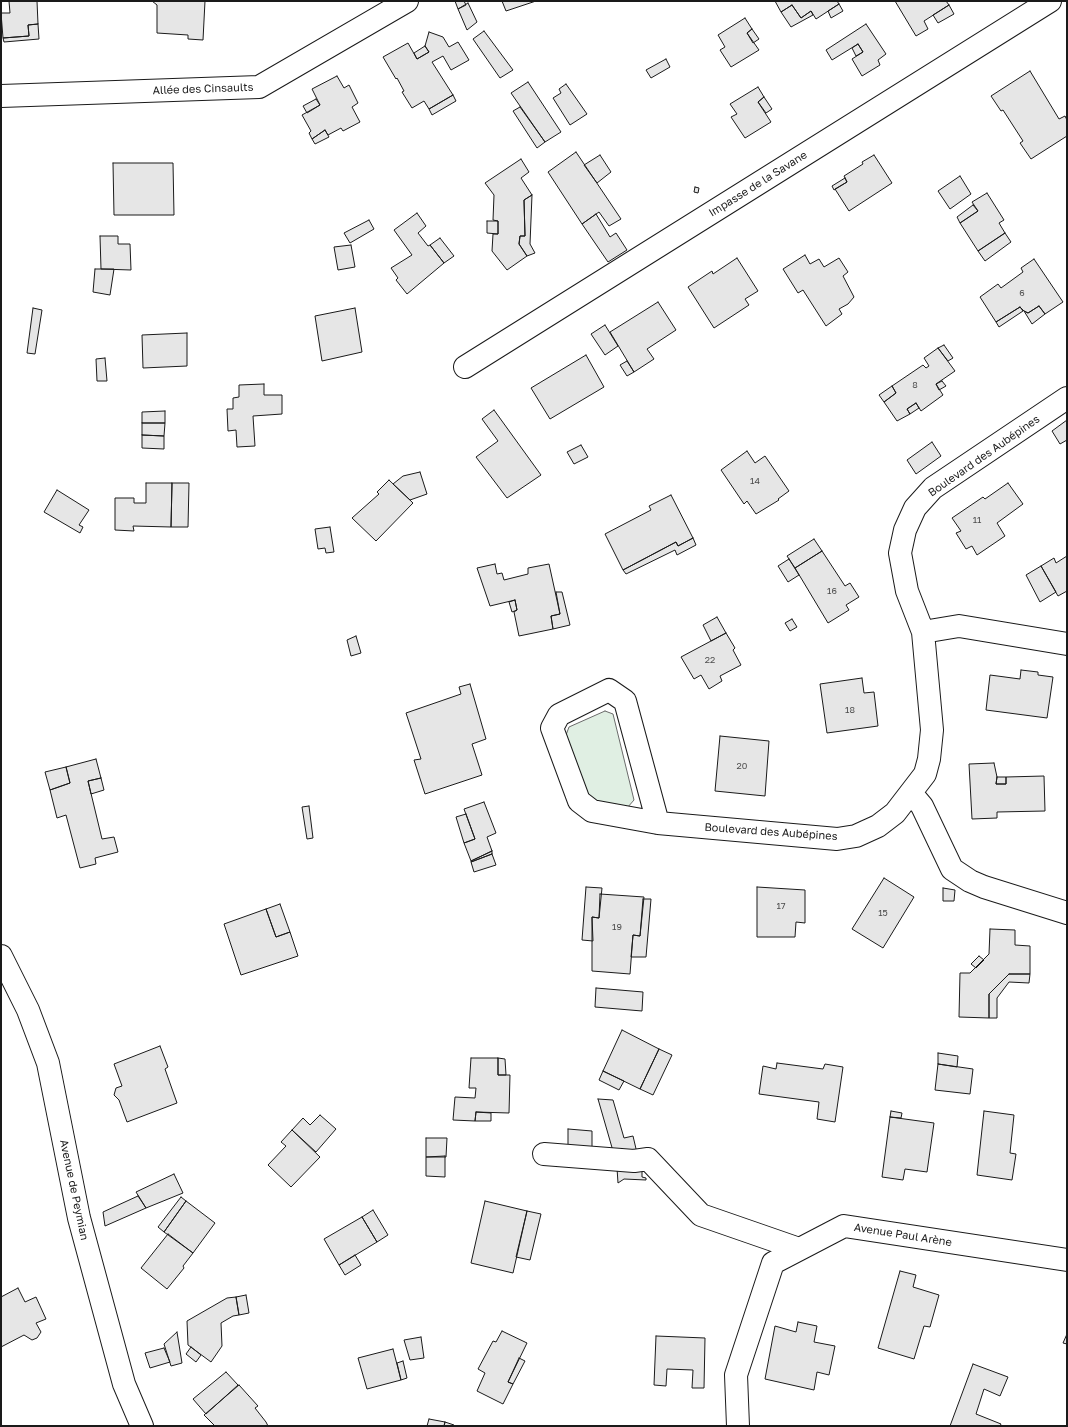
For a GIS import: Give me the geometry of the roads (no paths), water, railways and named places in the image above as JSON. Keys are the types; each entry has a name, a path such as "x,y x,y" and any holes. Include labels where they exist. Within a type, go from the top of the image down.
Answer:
{"street":[{"name":"Allée des Cinsaults","path":"1,96 259,87 407,1"},
{"name":"Impasse de la Savane","path":"465,367 1050,1"},
{"name":"Boulevard des Aubépines","path":"658,823 625,701 610,690 559,716 552,728 579,801 592,811 658,823 837,839 856,836 878,826 895,813 925,774 929,759 932,730 923,632 907,591 900,553 905,530 915,508 933,488 1067,398"},
{"path":"923,632 959,626 1067,644"},
{"path":"911,794 922,806 952,869 970,881 984,887 1063,911"},
{"name":"Avenue de Peymian","path":"1,956 9,968 28,1010 48,1063 79,1218 124,1384 142,1426"},
{"path":"544,1154 634,1161 648,1160 701,1215 799,1249"},
{"name":"Avenue Paul Arène","path":"738,1426 736,1375 773,1263 844,1226 1067,1260"}]}
